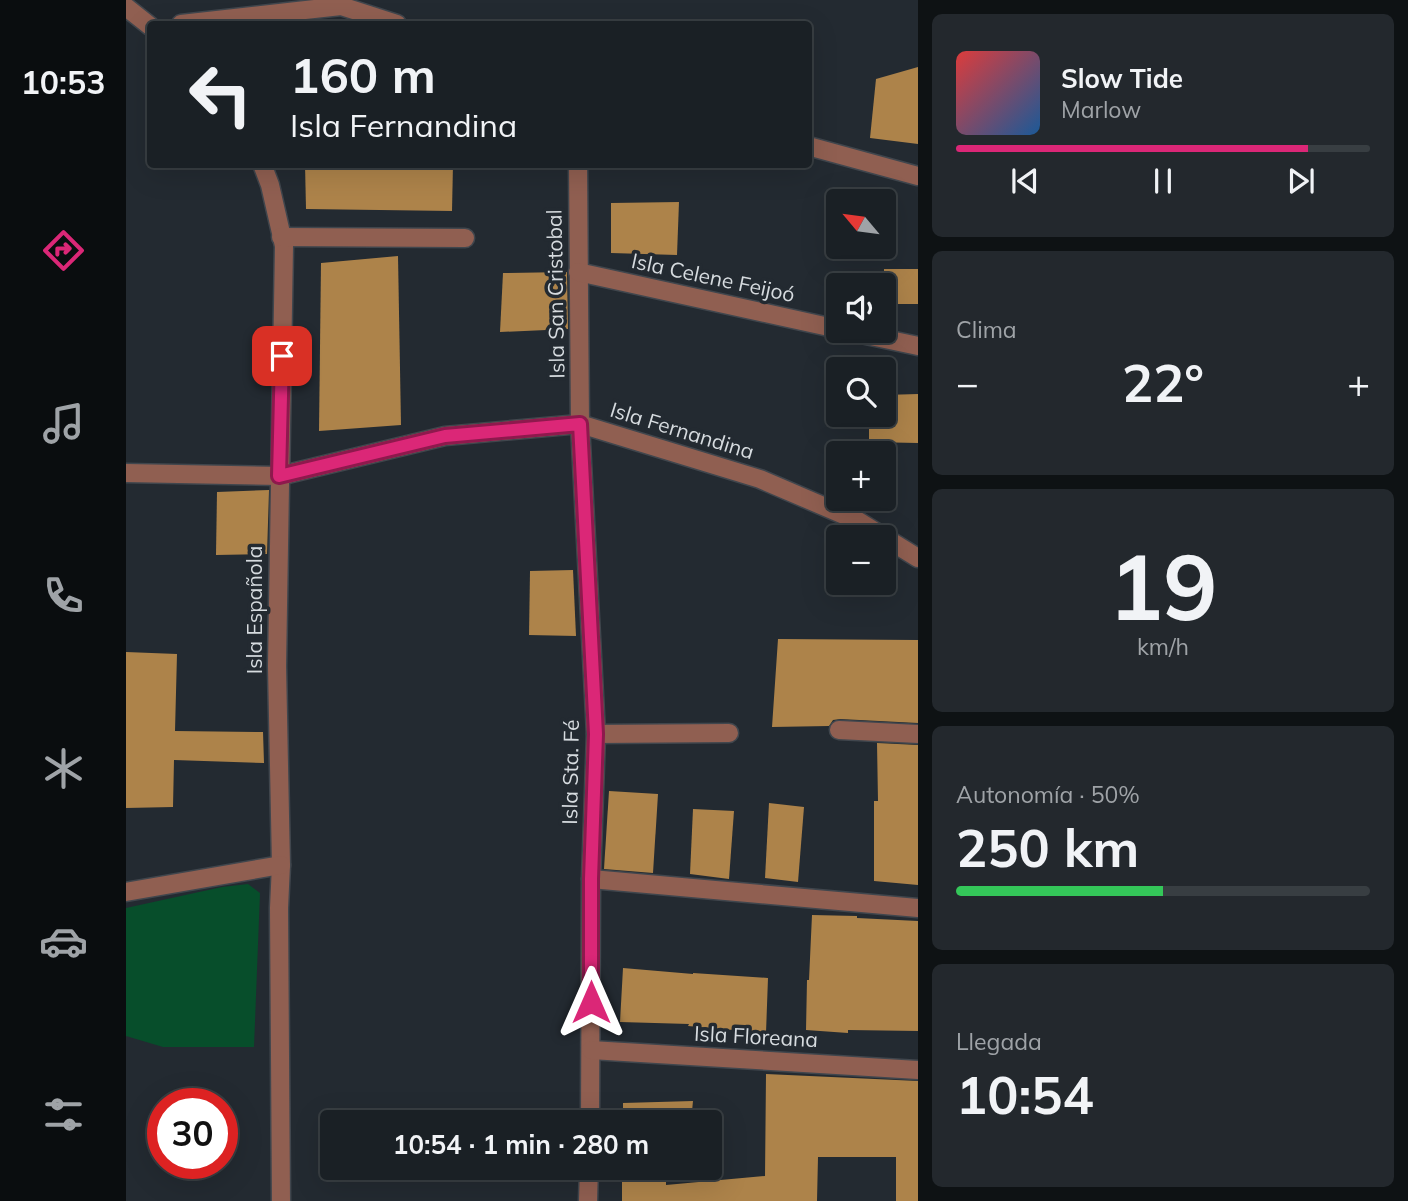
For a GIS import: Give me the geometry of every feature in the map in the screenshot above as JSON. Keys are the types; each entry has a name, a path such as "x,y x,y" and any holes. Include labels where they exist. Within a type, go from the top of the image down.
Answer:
{"street":[{"path":"204,21 339,3 389,21"},
{"path":"126,7 147,24"},
{"path":"812,147 918,176"},
{"name":"Isla Española","path":"264,168 284,246 277,666 281,864 281,1201"},
{"name":"Isla San Cristobal","path":"578,168 580,424"},
{"path":"281,237 465,238"},
{"name":"Isla Celene Feijoó","path":"578,272 826,326"},
{"path":"896,341 918,346"},
{"name":"Isla Fernandina","path":"126,473 279,476 445,436 580,424 760,479 858,522 918,558"},
{"name":"Isla Sta. Fé","path":"580,424 596,734 591,879 590,1110"},
{"path":"839,730 918,734"},
{"path":"596,734 729,733"},
{"path":"126,892 281,864"},
{"path":"591,879 918,908"},
{"name":"Isla Floreana","path":"592,1050 918,1070"},
{"path":"589,1180 589,1201"}],"green space":[{"path":"248,884 260,893 254,1047 163,1047 126,1036 126,908"}],"building":[{"path":"918,67 918,144 870,138 876,79"},
{"path":"305,168 453,168 452,211 306,209"},
{"path":"679,202 677,255 611,253 611,203"},
{"path":"398,256 401,425 319,431 321,263"},
{"path":"884,269 918,269 918,304 896,304 896,273 884,273"},
{"path":"567,272 568,329 500,332 503,273"},
{"path":"918,394 918,443 869,441 869,427 896,427 896,395"},
{"path":"269,490 267,554 216,555 217,492"},
{"path":"573,570 576,636 529,635 530,571"},
{"path":"778,639 918,640 918,723 840,719 833,720 829,726 772,727"},
{"path":"126,652 177,654 175,731 263,732 264,763 174,760 173,807 126,808"},
{"path":"877,743 918,745 918,885 874,881 874,801 878,801"},
{"path":"609,791 658,794 653,873 604,869"},
{"path":"769,803 804,807 798,882 765,878"},
{"path":"693,809 734,811 729,879 690,874"},
{"path":"812,915 918,921 918,1031 848,1030 848,1033 806,1030"},
{"path":"623,968 768,978 766,1033 688,1026 689,1024 620,1022"},
{"path":"766,1074 918,1081 918,1201 896,1201 896,1157 818,1157 817,1201 622,1201 622,1180 666,1180 666,1185 765,1176"},
{"path":"693,1101 692,1110 623,1110 623,1103"}],"route":[{"path":"282,356 279,476 445,436 580,424 596,734 591,879 591,1002"}]}
